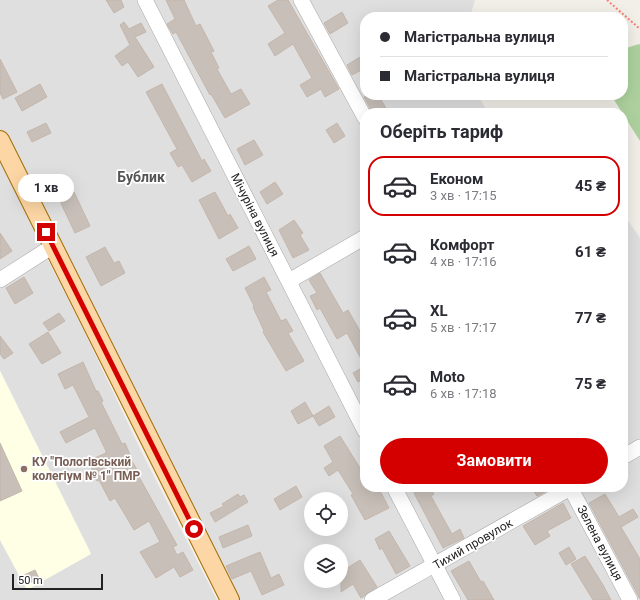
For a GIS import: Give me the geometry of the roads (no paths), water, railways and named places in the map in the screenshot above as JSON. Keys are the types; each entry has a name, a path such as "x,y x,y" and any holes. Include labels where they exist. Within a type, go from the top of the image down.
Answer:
{"main road":[{"path":"0,140 230,600"}],"street":[{"name":"Мічуріна вулиця","path":"145,0 360,421"},
{"path":"301,0 360,109"},
{"path":"289,281 360,240"},
{"path":"0,280 53,246"},
{"path":"628,454 640,447"},
{"path":"397,492 453,600"},
{"name":"Тихий провулок","path":"372,600 562,492"},
{"name":"Зелена вулиця","path":"574,492 630,600"}],"place":[{"name":"КУ \"Пологівський колегіум № 1\" ПМР","path":"24,469"}],"district":[{"name":"Бублик","path":"141,177"}]}
